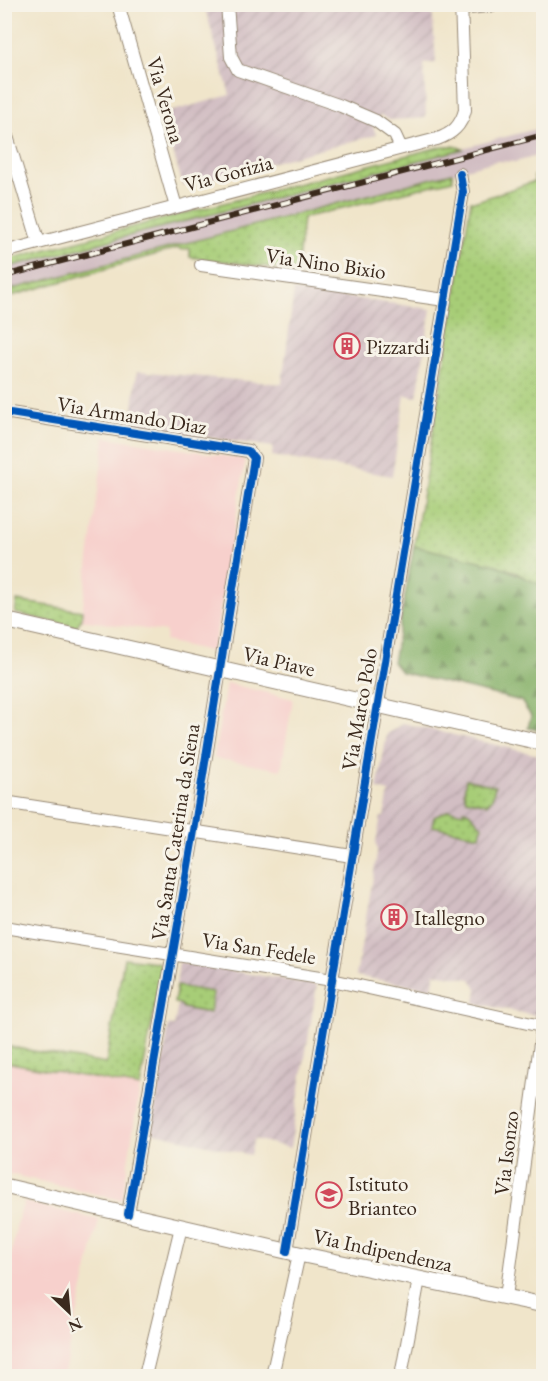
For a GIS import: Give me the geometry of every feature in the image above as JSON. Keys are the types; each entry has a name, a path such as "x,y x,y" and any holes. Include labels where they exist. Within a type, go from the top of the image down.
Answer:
{"street":[{"name":"Via Verona","path":"118,4 176,207"},
{"path":"227,4 231,57 238,70 358,113 384,126 395,135 401,148"},
{"path":"461,7 504,4"},
{"name":"Via Gorizia","path":"4,252 444,137 458,127 464,116 461,7"},
{"path":"4,126 39,243"},
{"name":"Via Marco Polo","path":"272,1377 352,856 464,189 460,174"},
{"name":"Via Nino Bixio","path":"201,265 445,300"},
{"name":"Via Armando Diaz","path":"4,412 248,452 253,456"},
{"name":"Via Santa Caterina da Siena","path":"128,1214 174,954 252,474 253,456"},
{"name":"Via Piave","path":"4,620 543,743"},
{"path":"4,802 352,856"},
{"name":"Via San Fedele","path":"4,927 332,980 542,1020"},
{"name":"Via Isonzo","path":"506,1297 542,1020"},
{"name":"Via Indipendenza","path":"4,1186 293,1252 543,1305"},
{"path":"145,1377 181,1227"},
{"path":"401,1377 419,1279"}],"shaded area":[{"path":"204,5 432,5 436,63 424,64 426,118 390,120 380,115 373,126 376,135 183,186 162,114 230,95"},
{"path":"543,127 543,154 516,162 496,161 5,291 5,268"},
{"path":"294,290 431,309 417,397 405,395 392,476 272,456 273,447 131,426 137,371 282,384"},
{"path":"105,437 243,459 245,463 213,652 165,641 166,632 81,620"},
{"path":"226,683 293,699 281,770 214,758"},
{"path":"403,723 543,756 544,985 537,1016 475,1003 477,989 471,979 435,973 432,989 356,976 377,854 377,846 375,846 389,792 377,789 387,734"},
{"path":"179,962 317,985 290,1148 254,1139 250,1155 151,1132 169,1025 174,1026 178,1004 174,1003"},
{"path":"5,1062 140,1087 122,1200 5,1173"},
{"path":"24,1202 99,1220 63,1376 5,1376 5,1287 17,1222"}],"green space":[{"path":"443,146 463,149 5,268 5,260"},
{"path":"543,170 543,586 533,583 514,571 414,546 471,201 535,181 534,176"},
{"path":"452,173 453,180 303,218 297,271 190,257 190,248 182,250 178,248 5,298 5,291"},
{"path":"414,546 497,565 543,586 543,731 528,728 531,716 521,701 401,672 393,662"},
{"path":"17,601 82,611 81,620 76,627 15,613"},
{"path":"466,779 495,786 492,799 487,804 466,799 464,792"},
{"path":"449,810 469,812 482,826 480,836 432,826 434,817"},
{"path":"124,958 157,962 162,967 140,1087 5,1062 5,1046 106,1064"},
{"path":"177,986 213,992 210,1013 183,1008 180,1004 174,1003"}],"railway":[{"path":"4,276 544,135"}],"cycle path":[{"path":"287,1251 463,192 460,174"},
{"path":"4,412 248,451 254,458 194,831 128,1214"}],"place":[{"name":"Pizzardi","path":"347,346"},
{"name":"Itallegno","path":"394,917"},
{"name":"Istituto Brianteo","path":"329,1195"}]}
